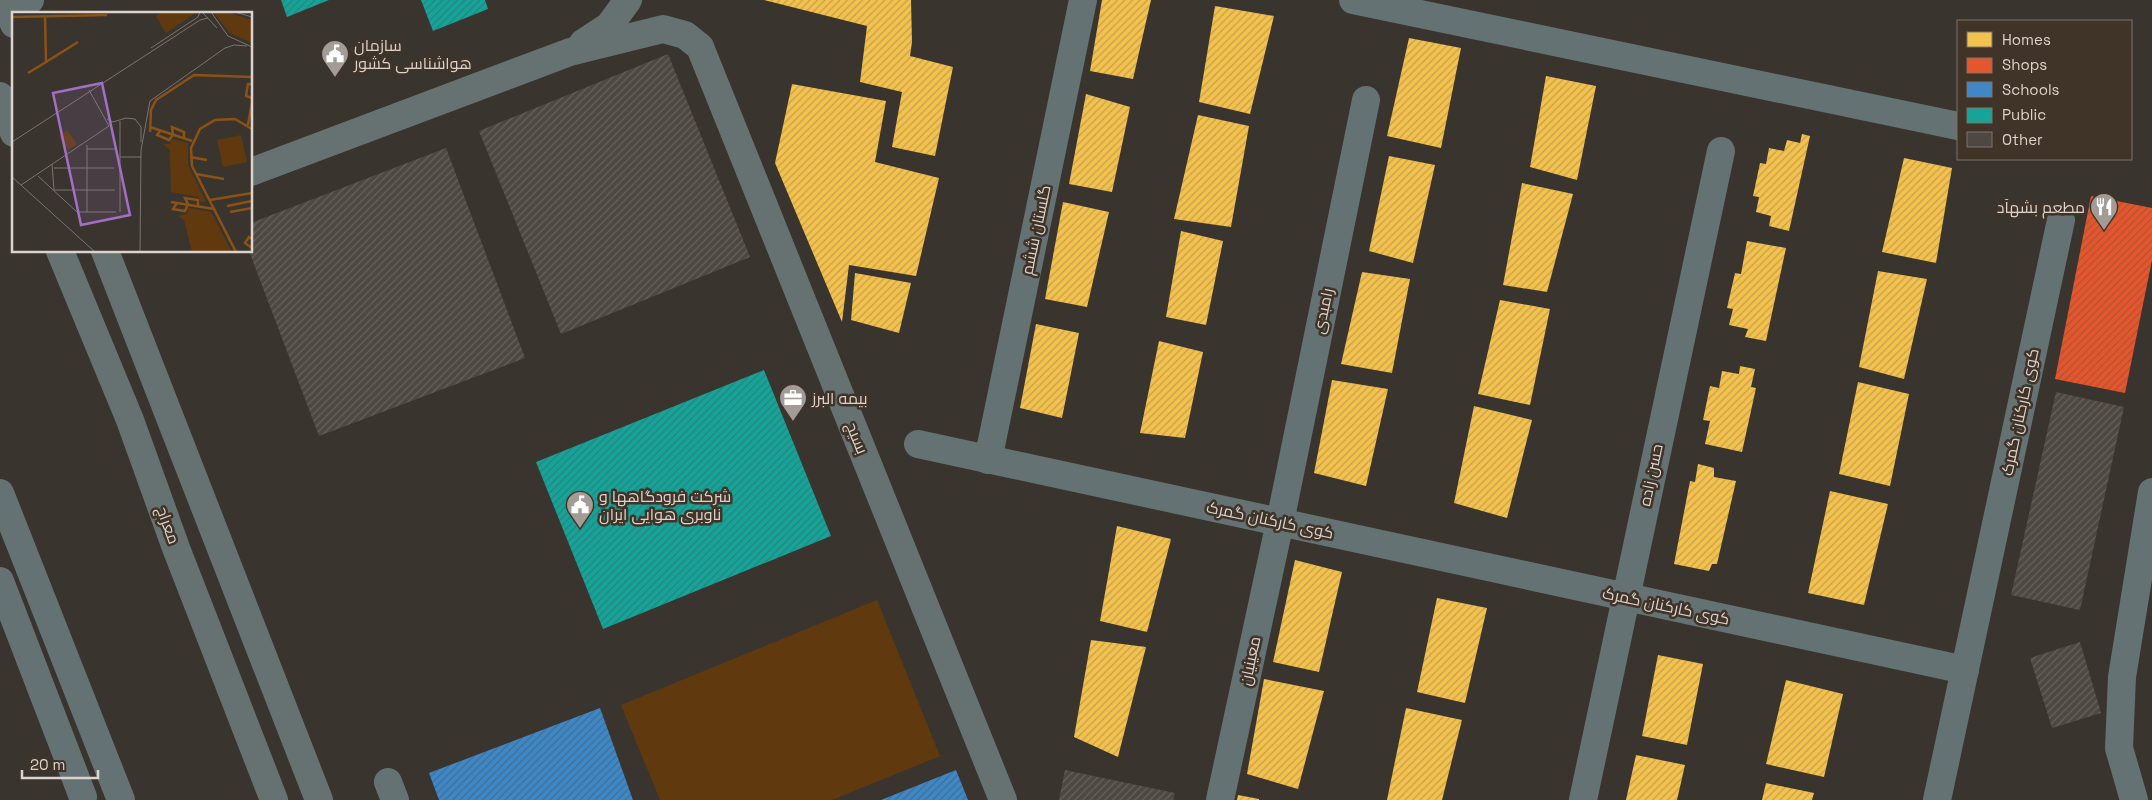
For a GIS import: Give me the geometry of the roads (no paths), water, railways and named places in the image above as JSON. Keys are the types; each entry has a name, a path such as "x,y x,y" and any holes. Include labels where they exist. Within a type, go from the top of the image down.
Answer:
{"main road":[{"path":"252,172 570,52 609,26 628,0"},
{"name":"بسیج","path":"570,52 664,29 685,35 700,47 1003,800"},
{"path":"0,96 12,128"},
{"name":"معراج","path":"60,252 130,420 176,548 274,800"},
{"path":"105,252 319,800"}],"street":[{"name":"گلستان ششم","path":"988,460 1083,0"},
{"path":"1353,0 1957,126"},
{"name":"رامبدی","path":"1280,522 1366,100"},
{"name":"حسن زاده","path":"1583,800 1720,151"},
{"name":"کوی کارکنان گمرک","path":"918,444 1965,670 2061,220"},
{"path":"2134,800 2119,748 2122,677 2145,583 2152,492"},
{"path":"0,493 121,800"},
{"name":"معینیان","path":"1220,800 1280,522"},
{"path":"0,581 84,799"},
{"path":"1937,800 1965,670"}],"place":[{"name":"سازمان هواشناسی کشور","path":"335,78"},
{"name":"مطعم بشهآد","path":"2104,231"},
{"name":"بیمه البرز","path":"793,422"},
{"name":"شرکت فرودگاهها و ناوبری هوایی ایران","path":"580,529"}]}
